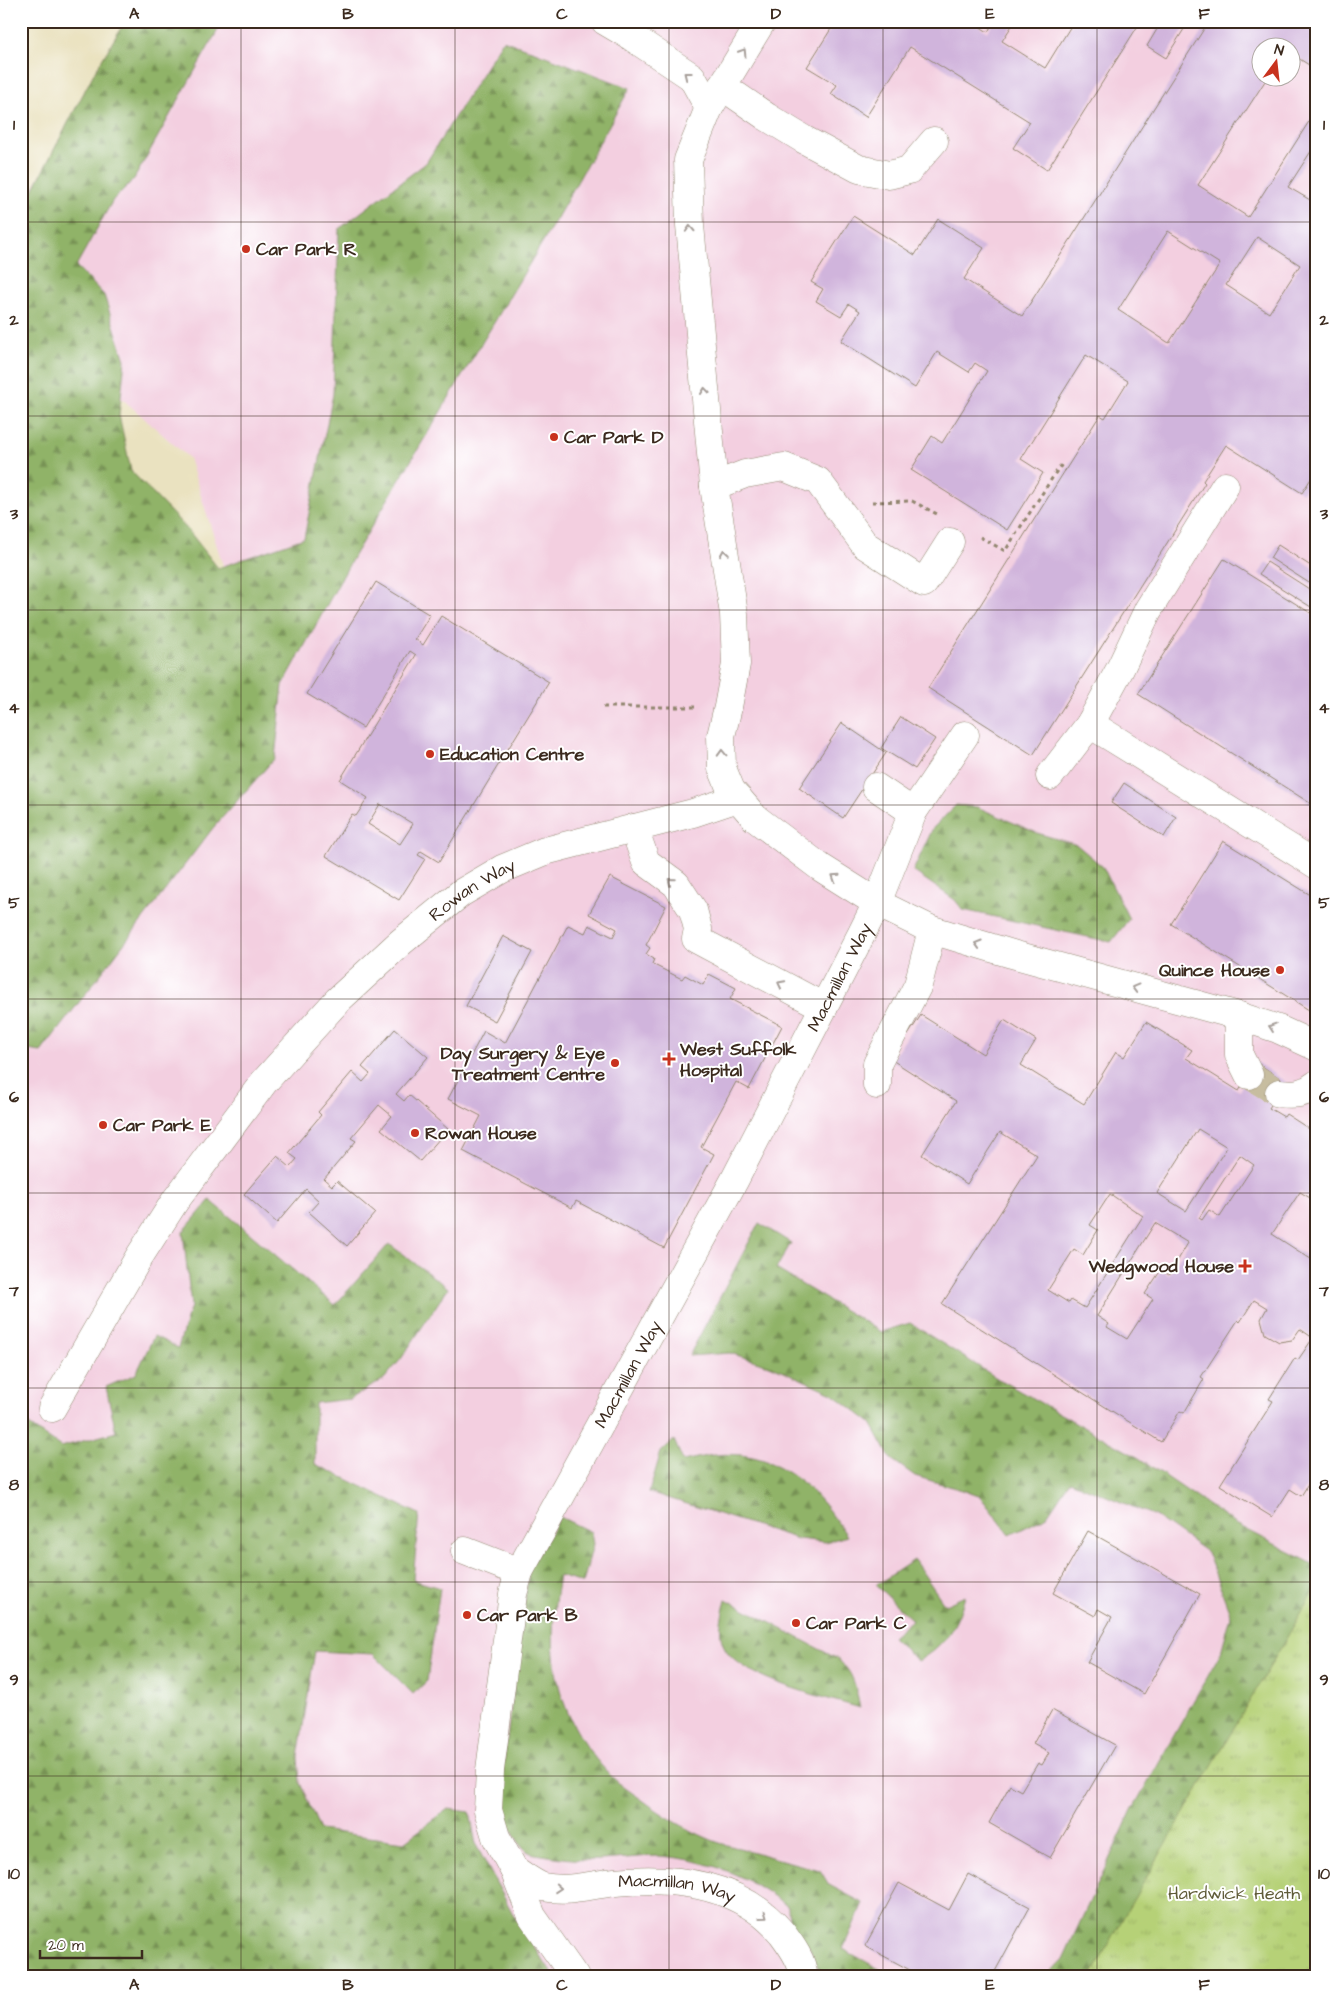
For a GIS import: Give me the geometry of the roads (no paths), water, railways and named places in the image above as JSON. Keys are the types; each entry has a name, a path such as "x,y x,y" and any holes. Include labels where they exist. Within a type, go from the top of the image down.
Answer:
{"lane":[{"path":"605,21 692,77 716,97 803,139 859,169 890,175 909,170 934,141"},
{"path":"762,21 716,97 688,160 691,244 714,486 734,614 736,664 721,736 722,768 730,790 755,818 820,868 877,903 932,930 1012,954 1239,1016 1278,1029 1317,1047"},
{"path":"714,486 746,474 784,467 818,481 865,545 924,582 950,542"},
{"path":"1050,776 1090,724 1120,669 1148,610 1225,486"},
{"path":"1090,724 1317,865"},
{"name":"Macmillan Way","path":"575,1977 532,1916 514,1870 496,1837 488,1810 490,1770 513,1594 519,1572 734,1181 877,903 913,812 964,735"},
{"path":"876,787 913,812"},
{"name":"Rowan Way","path":"52,1408 139,1256 170,1208 264,1082 338,1000 401,942 461,893 502,869 546,850 703,810 738,798"},
{"path":"634,828 646,862 676,884 694,910 698,929 696,939 824,1007"},
{"path":"877,1085 877,1064 918,984 932,930"},
{"path":"1239,1016 1239,1055 1249,1075"},
{"path":"1279,1093 1294,1095 1310,1090 1317,1084"},
{"path":"466,1552 519,1572"},
{"name":"Macmillan Way","path":"514,1870 542,1886 578,1889 615,1882 659,1880 689,1882 722,1890 772,1921 798,1957 803,1977"}],"tunnel":[{"path":"1249,1075 1279,1093"}],"place":[{"name":"Car Park R","path":"246,249"},
{"name":"Car Park D","path":"554,437"},
{"name":"Education Centre","path":"430,754"},
{"name":"Quince House","path":"1280,970"},
{"name":"West Suffolk Hospital","path":"669,1059"},
{"name":"Day Surgery & Eye Treatment Centre","path":"615,1063"},
{"name":"Car Park E","path":"103,1125"},
{"name":"Rowan House","path":"415,1133"},
{"name":"Wedgwood House","path":"1245,1266"},
{"name":"Car Park B","path":"467,1615"},
{"name":"Car Park C","path":"796,1623"}],"park label":[{"name":"Hardwick Heath","path":"1234,1893"}]}
